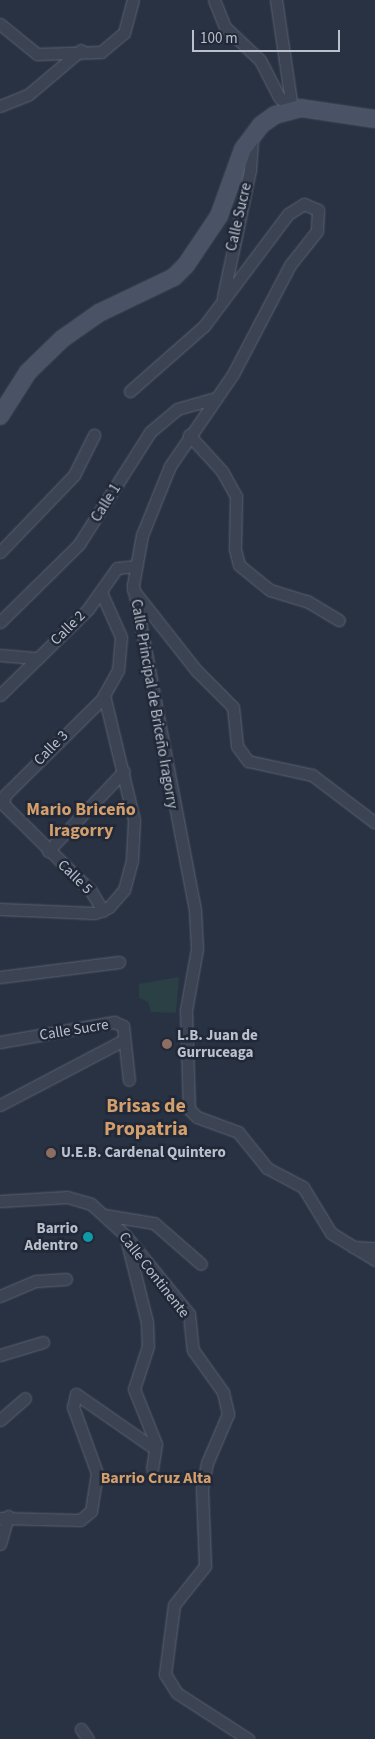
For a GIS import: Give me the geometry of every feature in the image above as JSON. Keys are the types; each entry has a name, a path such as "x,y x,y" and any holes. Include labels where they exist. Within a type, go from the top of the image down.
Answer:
{"main road":[{"path":"0,416 28,372 62,339 99,313 174,277 189,261 219,216 252,134 275,115 292,109 375,119"}],"street":[{"path":"0,24 36,54 81,50 101,52 116,43 131,22 133,0"},
{"path":"214,0 225,27 260,60 279,97 292,109"},
{"path":"276,0 292,109"},
{"path":"0,106 29,94 81,50"},
{"name":"Calle Sucre","path":"223,301 250,170 252,134"},
{"name":"Calle Principal de Briceño Iragorry","path":"223,301 288,214 304,204 318,210 318,231 282,279 246,352 189,435 150,509 134,566 133,590 195,910 197,949 186,1010 189,1110 197,1118 238,1132 267,1168 303,1187 331,1233 349,1247 375,1260"},
{"path":"130,391 204,326 223,301"},
{"name":"Calle 1","path":"0,622 80,544 150,432 176,409 216,398"},
{"path":"0,552 74,475 94,435"},
{"path":"189,435 222,471 236,496 235,549 239,565 270,590 307,601 339,620"},
{"name":"Calle 2","path":"0,695 101,592 117,568 134,566"},
{"path":"133,590 196,670 232,707 237,746 248,761 312,775 374,822"},
{"name":"Calle 3","path":"3,804 5,795 104,695 118,670 122,647 118,624 101,592"},
{"path":"0,655 38,658"},
{"path":"2,908 80,914 103,911 124,890 132,860 134,820 124,771 104,695"},
{"path":"48,851 124,771"},
{"name":"Calle 5","path":"3,804 48,851 91,891 103,911"},
{"path":"0,977 119,962"},
{"name":"Calle Sucre","path":"0,1042 114,1022 123,1026 129,1080"},
{"path":"0,1105 124,1040"},
{"name":"Calle Continente","path":"0,1201 67,1197 91,1204 125,1235 189,1314 193,1350 223,1392 228,1414 207,1463 202,1488 205,1566 174,1605 165,1674 178,1693 248,1739"},
{"path":"104,1215 154,1223 201,1264"},
{"path":"125,1235 148,1336 134,1389 155,1449 152,1469"},
{"path":"349,1247 375,1248"},
{"path":"0,1296 36,1281 66,1279"},
{"path":"0,1355 43,1342"},
{"path":"0,1544 4,1517 80,1520 91,1511 97,1473 73,1407 76,1394 155,1449"},
{"path":"0,1420 25,1398"},
{"path":"81,1729 88,1739"}],"green space":[{"path":"179,977 176,1013 151,1012 148,1002 139,998 139,984"}],"place":[{"name":"L.B. Juan de Gurruceaga","path":"167,1044"},
{"name":"U.E.B. Cardenal Quintero","path":"51,1153"},
{"name":"Barrio Adentro","path":"88,1237"}],"district":[{"name":"Mario Briceño Iragorry","path":"81,821"},
{"name":"Brisas de Propatria","path":"146,1118"},
{"name":"Barrio Cruz Alta","path":"156,1478"}]}
